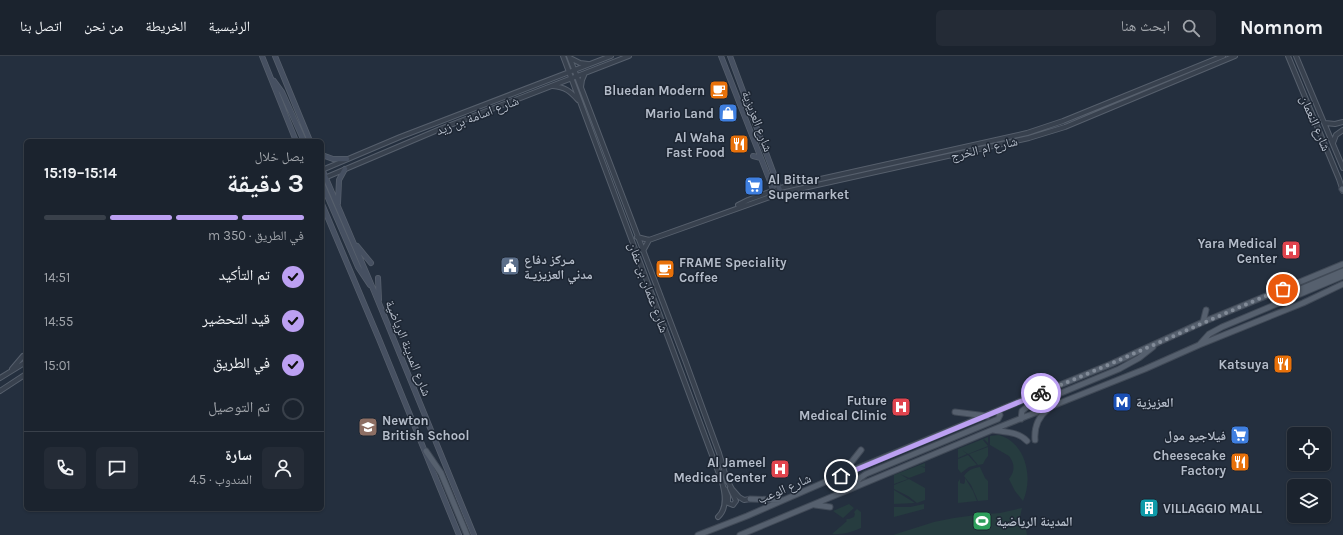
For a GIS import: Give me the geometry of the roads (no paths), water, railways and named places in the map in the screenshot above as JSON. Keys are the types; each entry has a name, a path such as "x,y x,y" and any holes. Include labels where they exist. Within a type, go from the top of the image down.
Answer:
{"main road":[{"path":"262,56 295,139"},
{"path":"275,56 309,139"},
{"name":"شارع العزيزية","path":"721,56 775,192"},
{"name":"شارع العزيزية","path":"730,56 780,191"},
{"path":"271,77 282,92 303,139"},
{"path":"324,156 332,159 347,159"},
{"path":"753,156 761,158"},
{"path":"338,205 339,184 345,168"},
{"name":"شارع المدينة الرياضية","path":"324,180 338,205 354,242 474,535"},
{"path":"324,189 358,267 374,291"},
{"name":"شارع المدينة الرياضية","path":"324,209 426,451 459,535"},
{"path":"324,215 328,220"},
{"path":"354,242 371,263"},
{"name":"شارع الوعب","path":"698,535 1060,386 1203,322 1342,264"},
{"path":"1271,306 1284,296 1343,271"},
{"path":"1199,345 1206,337 1217,329 1343,276"},
{"path":"378,278 380,306"},
{"name":"شارع الوعب","path":"742,534 992,430 1145,369 1199,345 1303,303 1343,284"},
{"path":"1329,290 1343,288"},
{"path":"1203,322 1206,310"},
{"path":"1022,411 1030,406 1124,366 1139,358 1157,343"},
{"path":"1033,385 1060,386"},
{"path":"1035,440 1035,429 1039,419 1054,405"},
{"path":"1007,408 1013,407 1022,411 1027,417"},
{"path":"852,488 860,478 866,474 998,419 1000,415 998,411"},
{"path":"1021,419 1022,411"},
{"path":"955,412 988,416"},
{"path":"992,430 1016,434 1027,441"},
{"path":"841,476 861,450"},
{"path":"426,451 441,473 467,535"},
{"path":"750,499 783,500"},
{"path":"814,504 830,507"}],"street":[{"name":"شارع عثمان بن عفان","path":"563,56 722,482 724,508 718,517"},
{"name":"شارع اسامة بن زيد","path":"324,169 400,137 611,56"},
{"name":"شارع اسامة بن زيد","path":"324,178 440,129 629,56"},
{"name":"شارع ام الخرج","path":"780,191 1027,133 1063,121 1223,56"},
{"name":"شارع ام الخرج","path":"649,240 725,212 748,200 775,192 984,149 1046,134 1235,56"},
{"name":"شارع النعمان","path":"1288,56 1343,190"},
{"name":"شارع النعمان","path":"1296,56 1343,168"},
{"name":"شارع عثمان بن عفان","path":"569,57 719,453 727,480 739,497 744,500 750,499"},
{"path":"569,57 580,63 589,64"},
{"path":"582,90 582,80 585,73"},
{"path":"551,86 562,87 568,90 580,102"},
{"path":"1325,123 1335,124 1343,122"},
{"path":"1333,143 1336,135 1343,130"},
{"path":"637,237 649,240 643,251"},
{"path":"9,373 23,356"},
{"path":"0,378 24,363"},
{"path":"0,390 24,375"},
{"path":"13,382 24,378"},
{"path":"722,482 728,496 728,503 733,505 736,501 727,480"}],"place":[{"name":"Bluedan Modern","path":"719,90"},
{"name":"Mario Land","path":"728,113"},
{"name":"Al Waha Fast Food","path":"739,144"},
{"name":"Al Bittar Supermarket","path":"754,186"},
{"name":"Yara Medical Center","path":"1291,250"},
{"name":"مـركز دفاع مدني العزيزيـة","path":"510,266"},
{"name":"FRAME Speciality Coffee","path":"665,269"},
{"name":"Katsuya","path":"1283,364"},
{"name":"العزيزية","path":"1122,402"},
{"name":"Future Medical Clinic","path":"901,407"},
{"name":"Newton British School","path":"368,427"},
{"name":"فيلاجيو مول","path":"1240,435"},
{"name":"Cheesecake Factory","path":"1240,462"},
{"name":"Al Jameel Medical Center","path":"780,469"},
{"name":"VILLAGGIO MALL","path":"1149,508"},
{"name":"المدينة الرياضية","path":"982,521"}]}
